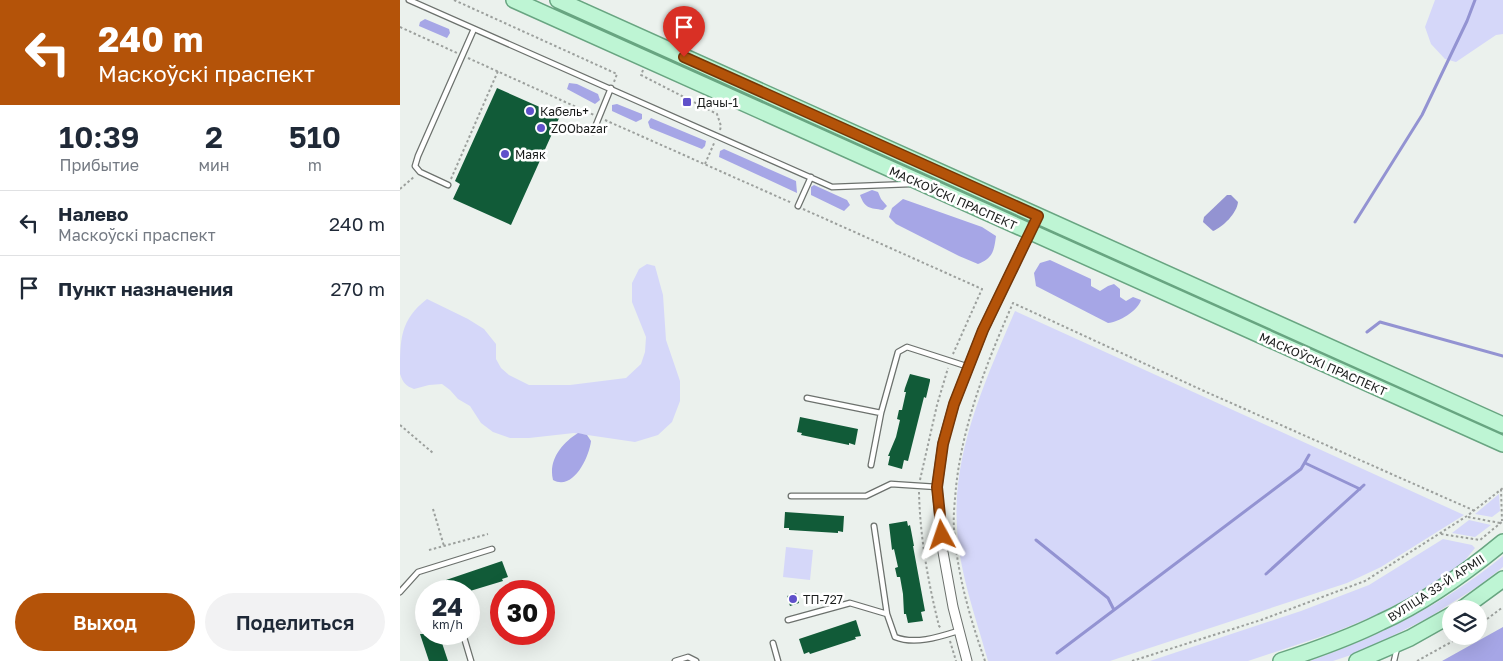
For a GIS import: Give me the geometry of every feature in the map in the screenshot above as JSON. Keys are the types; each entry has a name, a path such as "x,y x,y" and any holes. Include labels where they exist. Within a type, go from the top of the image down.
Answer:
{"main road":[{"name":"МАСКОЎСКІ ПРАСПЕКТ","path":"514,0 1503,444"},
{"name":"МАСКОЎСКІ ПРАСПЕКТ","path":"558,0 1503,425"},
{"name":"ВУЛІЦА 33-Й АРМІІ","path":"1281,661 1329,645 1383,622 1482,560 1503,542"},
{"path":"1474,600 1503,579"},
{"path":"1357,661 1398,644 1442,620"}],"street":[{"path":"967,661 958,631 943,552 937,487 943,444 954,404 983,330 1038,216"}],"lane":[{"path":"410,0 832,187 922,184"},
{"path":"448,185 420,172 415,166 474,29"},
{"path":"593,132 611,88"},
{"path":"798,206 811,177"},
{"path":"870,465 880,413 898,352 907,347 968,367"},
{"path":"806,398 880,413"},
{"path":"791,496 866,496 891,484 937,487"},
{"path":"874,526 887,614 895,637 906,641 918,640 958,631"},
{"path":"400,592 418,572 492,548"},
{"path":"788,620 850,603 887,614"},
{"path":"773,643 778,661"},
{"path":"1394,661 1398,644"},
{"path":"467,645 472,661"},
{"path":"675,661 688,657 696,661"}],"path":[{"path":"454,0 617,74 611,88"},
{"path":"400,27 982,289"},
{"path":"643,70 641,75 649,80 717,114 722,126 705,164"},
{"path":"448,185 498,71"},
{"path":"400,189 420,172"},
{"path":"985,661 966,602 954,527 954,501 969,415 1013,303 1204,391 1475,511"},
{"path":"400,425 433,453"},
{"path":"1132,661 1261,620 1365,581 1475,511 1502,488"},
{"path":"1502,488 1502,522"},
{"path":"433,509 444,546"},
{"path":"1467,516 1502,522"},
{"path":"1441,534 1480,540 1502,522"},
{"path":"429,550 488,534"},
{"path":"1487,619 1503,607"},
{"path":"1417,661 1446,645"}],"shaded area":[{"path":"1435,0 1503,0 1503,34 1496,35 1456,62 1445,59 1431,44 1425,27"},
{"path":"425,19 449,29 450,33 447,38 419,26 420,22"},
{"path":"569,83 577,84 598,94 600,100 595,104 567,89"},
{"path":"617,104 642,114 642,119 636,122 612,111 612,105"},
{"path":"651,118 706,141 705,146 702,149 650,128 648,122"},
{"path":"724,149 796,181 797,193 719,157 720,151"},
{"path":"814,185 847,200 850,205 844,211 811,195 811,187"},
{"path":"872,190 878,192 887,206 883,210 868,207 862,200 860,195"},
{"path":"1227,195 1231,195 1238,202 1237,206 1229,219 1213,231 1203,222 1204,217"},
{"path":"903,199 982,227 996,236 992,253 987,259 978,264 896,224 889,217 892,208"},
{"path":"1059,232 1503,432 1503,440 1056,239"},
{"path":"1050,260 1091,279 1091,286 1100,291 1114,284 1120,289 1120,297 1126,301 1133,297 1141,300 1128,315 1108,323 1036,286 1034,273 1040,263"},
{"path":"647,264 655,266 663,295 666,340 680,381 680,401 672,422 658,435 635,442 574,433 510,438 493,432 481,423 470,406 458,399 442,384 414,389 402,380 400,362 403,331 411,315 427,299 484,329 496,344 496,359 501,368 509,375 529,385 570,385 626,378 641,364 645,352 646,337 632,302 632,283 639,269"},
{"path":"1015,311 1464,515 1381,567 1347,583 1110,661 988,661 961,561 958,544 957,499 960,471 973,416"},
{"path":"578,433 587,435 591,441 583,464 579,471 567,481 553,480 554,459 562,447"},
{"path":"1499,494 1500,511 1492,517 1475,514"},
{"path":"1469,520 1491,525 1475,537 1452,533"},
{"path":"1443,539 1472,545 1475,548 1462,564 1429,587 1374,616 1335,632 1248,661 1150,661 1301,611 1369,585"},
{"path":"786,547 813,550 810,580 783,577"},
{"path":"1503,556 1503,567 1456,600 1442,600 1442,609 1428,618 1357,653 1333,661 1310,661 1337,651 1411,617 1481,573"},
{"path":"1503,627 1503,661 1442,661 1471,645 1487,645 1487,636"}],"building":[{"name":"Маяк","path":"497,88 560,116 511,225 453,199 460,184 455,181"},
{"path":"910,374 930,379 930,381 926,398 924,397 908,461 904,460 902,469 888,465 890,456 888,456 896,437 900,420 897,419 899,410 902,410 906,392 904,392"},
{"path":"800,417 858,429 855,445 801,435 802,433 797,432"},
{"path":"785,512 844,516 843,532 789,530 789,528 784,528"},
{"path":"907,521 911,530 925,611 921,612 923,621 908,623 906,614 904,614 900,577 897,577 895,568 898,567 894,549 892,550 889,524"},
{"path":"502,561 508,577 502,580 490,580 490,585 480,588 480,580 446,580"},
{"name":"ТП-727","path":"796,593 799,603 790,606 787,596"},
{"path":"856,620 861,636 810,654 809,652 804,654 799,639"},
{"path":"424,645 443,645 448,661 429,661"}],"waterway":[{"path":"1355,222 1422,115 1467,21 1475,0"},
{"path":"1367,332 1380,322 1503,356"},
{"path":"1057,653 1301,469 1309,455"},
{"path":"1305,463 1360,489"},
{"path":"1266,574 1364,485"},
{"path":"1036,540 1108,598 1114,610"}],"place":[{"name":"Дачы-1","path":"687,102"},
{"name":"Кабель+","path":"530,111"},
{"name":"ZOObazar","path":"541,128"},
{"name":"Маяк","path":"505,154"},
{"name":"ТП-727","path":"793,599"}],"route":[{"path":"684,57 1038,216 983,330 954,404 943,444 937,487 942,535"}]}
